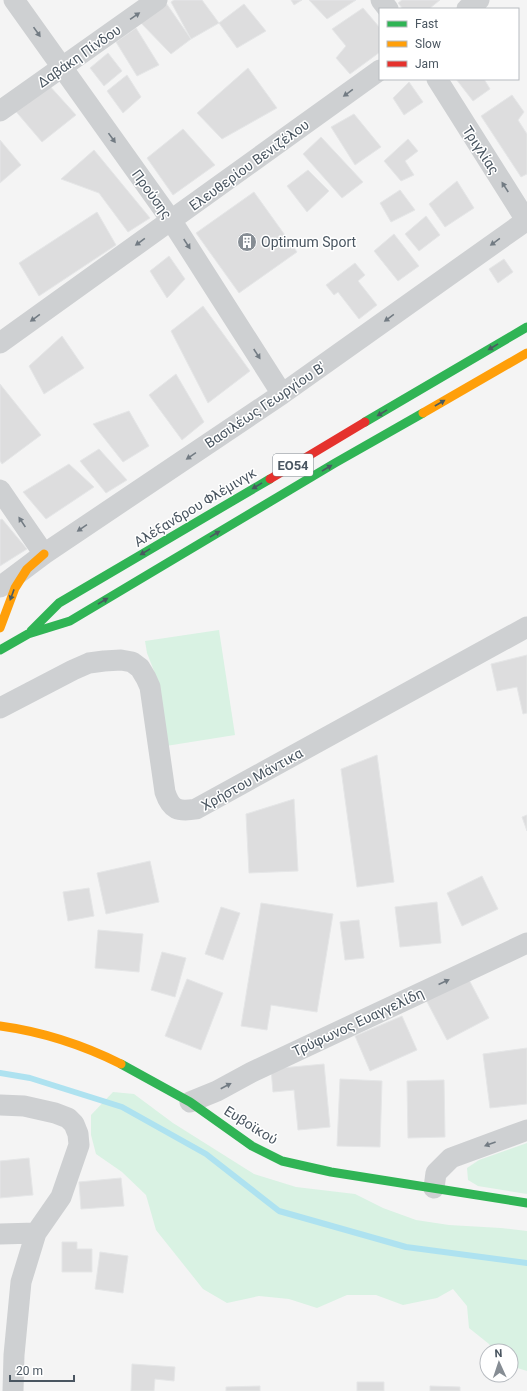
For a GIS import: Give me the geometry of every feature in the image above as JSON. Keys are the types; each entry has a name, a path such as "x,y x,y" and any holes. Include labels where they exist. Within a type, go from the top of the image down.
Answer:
{"main road":[{"name":"Αλέξανδρου Φλέμινγκ","path":"28,634 59,603 527,327"},
{"name":"Αλέξανδρου Φλέμινγκ","path":"0,650 28,634 70,621 335,463 527,353"},
{"path":"0,628 14,588 27,569 44,554"},
{"name":"Ευβοϊκού","path":"0,1026 53,1036 95,1051 135,1070 190,1102 252,1146 282,1161 331,1172 527,1203"}],"street":[{"name":"Προύσης","path":"14,0 171,220 282,394"},
{"name":"Δαβάκη Πίνδου","path":"0,111 157,0"},
{"path":"381,0 387,8"},
{"path":"467,8 479,0"},
{"name":"Ελευθερίου Βενιζέλου","path":"0,343 379,71"},
{"name":"Τριγλίας","path":"438,80 527,220"},
{"name":"Βασιλέως Γεωργίου Β'","path":"0,587 44,554 282,394 527,220"},
{"path":"0,490 44,554"},
{"name":"Χρήστου Μάντικα","path":"0,708 89,663 121,660 132,662 140,668 150,686 165,792 168,802 175,808 184,811 196,809 527,627"},
{"name":"Τρύφωνος Ευαγγελίδη","path":"190,1102 217,1091 252,1072 527,943"},
{"path":"0,1105 24,1106 55,1113 68,1118 74,1124 78,1134 79,1145 61,1197 36,1233 21,1282 14,1355 13,1391"},
{"path":"434,1188 436,1173 451,1158 527,1130"},
{"path":"0,1234 36,1233"}],"green space":[{"path":"219,630 235,735 166,746 154,671 147,653 145,641"},
{"path":"113,1092 134,1094 173,1123 254,1174 296,1187 355,1194 383,1208 416,1220 449,1225 527,1231 527,1371 519,1368 519,1343 488,1343 469,1328 467,1306 453,1289 437,1298 403,1305 376,1295 347,1295 317,1308 289,1299 259,1296 227,1303 203,1289 156,1230 146,1195 122,1172 96,1154 91,1135 91,1115"},
{"path":"527,1143 527,1194 478,1186 468,1180 467,1168 479,1160"}],"building":[{"path":"174,0 202,0 219,23 191,39 171,2"},
{"path":"291,0 302,0 294,5"},
{"path":"309,0 356,0 327,19"},
{"path":"402,0 440,0 430,8 402,8 398,3"},
{"path":"166,3 191,39 171,54 139,21"},
{"path":"244,4 266,31 237,48 219,23"},
{"path":"363,8 379,27 379,53 350,74 336,58 346,46 332,29"},
{"path":"136,28 159,65 137,76 116,42"},
{"path":"108,53 122,71 104,86 90,68"},
{"path":"248,68 277,108 222,139 197,113"},
{"path":"127,75 141,97 123,113 107,91"},
{"path":"457,80 485,80 490,89 473,101"},
{"path":"409,82 423,102 404,115 393,98"},
{"path":"47,83 76,115 42,142 13,108"},
{"path":"512,95 524,112 518,120 527,134 527,174 521,177 481,116"},
{"path":"354,114 381,147 355,165 331,127"},
{"path":"183,129 215,165 173,195 147,158"},
{"path":"321,137 363,182 342,198 303,154"},
{"path":"408,139 418,151 405,161 414,175 401,181 384,161"},
{"path":"0,140 21,165 0,183"},
{"path":"94,150 150,218 128,232 99,193 61,179"},
{"path":"308,170 329,191 307,212 287,186"},
{"path":"457,181 474,208 445,227 429,204"},
{"path":"400,190 415,210 391,222 380,203"},
{"name":"Optimum Sport","path":"254,192 297,252 239,293 196,233"},
{"path":"97,212 116,245 39,296 19,263"},
{"path":"426,216 440,235 419,251 405,234"},
{"path":"394,234 419,266 398,281 374,251"},
{"path":"169,256 185,279 167,298 150,271"},
{"path":"504,259 513,272 498,283 489,269"},
{"path":"355,263 365,275 358,281 377,305 359,319 338,292 334,295 326,285"},
{"path":"203,306 250,371 208,403 171,331"},
{"path":"62,336 84,368 44,394 29,366"},
{"path":"176,374 204,422 182,440 149,395"},
{"path":"0,384 41,435 2,464 0,461"},
{"path":"129,411 149,446 123,462 93,424"},
{"path":"99,449 127,480 106,493 80,461"},
{"path":"69,464 94,487 46,519 23,492"},
{"path":"2,519 27,549 0,566 0,520"},
{"path":"527,655 527,713 523,714 517,687 497,691 491,664"},
{"path":"377,755 394,882 357,887 341,769"},
{"path":"294,799 298,871 249,873 246,814"},
{"path":"527,815 527,831 522,817"},
{"path":"150,861 159,902 106,914 97,873"},
{"path":"482,876 498,909 462,926 447,893"},
{"path":"89,888 94,916 68,921 63,892"},
{"path":"437,902 441,943 400,947 395,907"},
{"path":"261,903 333,914 317,1012 271,1005 267,1030 241,1026"},
{"path":"221,907 240,913 223,960 205,954"},
{"path":"359,920 364,958 345,960 340,922"},
{"path":"98,930 143,934 139,972 95,968"},
{"path":"162,952 186,958 175,997 151,990"},
{"path":"467,976 489,1018 447,1040 425,998"},
{"path":"187,979 223,993 201,1050 165,1036"},
{"path":"402,1016 417,1050 370,1071 355,1036"},
{"path":"527,1048 527,1104 490,1108 483,1054"},
{"path":"324,1064 330,1127 298,1130 294,1090 273,1092 271,1069"},
{"path":"340,1079 382,1081 380,1147 337,1146"},
{"path":"444,1080 445,1137 408,1138 407,1081"},
{"path":"29,1158 33,1195 0,1198 0,1161"},
{"path":"121,1178 124,1206 81,1209 79,1182"},
{"path":"62,1242 77,1242 77,1249 92,1249 92,1272 62,1272"},
{"path":"100,1252 128,1256 123,1293 95,1289"},
{"path":"132,1364 175,1367 174,1381 155,1379 154,1391 131,1391"},
{"path":"357,1382 384,1382 384,1391 357,1391"},
{"path":"260,1386 260,1391 226,1391 226,1387"},
{"path":"430,1386 460,1387 460,1391 430,1391"}],"waterway":[{"path":"0,1073 30,1078 122,1107 206,1154 279,1211 406,1247 527,1263"}],"traffic: fast":[{"path":"365,422 527,327"},
{"path":"0,650 28,634 70,621 335,463 423,413"},
{"path":"31,631 59,603 270,479"},
{"path":"121,1064 190,1102 252,1146 282,1161 331,1172 527,1203"}],"traffic: slow":[{"path":"423,413 527,353"},
{"path":"0,628 15,588 27,569 44,554"},
{"path":"0,1026 47,1035 91,1050 121,1064"}],"traffic: jam":[{"path":"270,479 365,422"}],"place":[{"name":"Optimum Sport","path":"247,242"}]}
